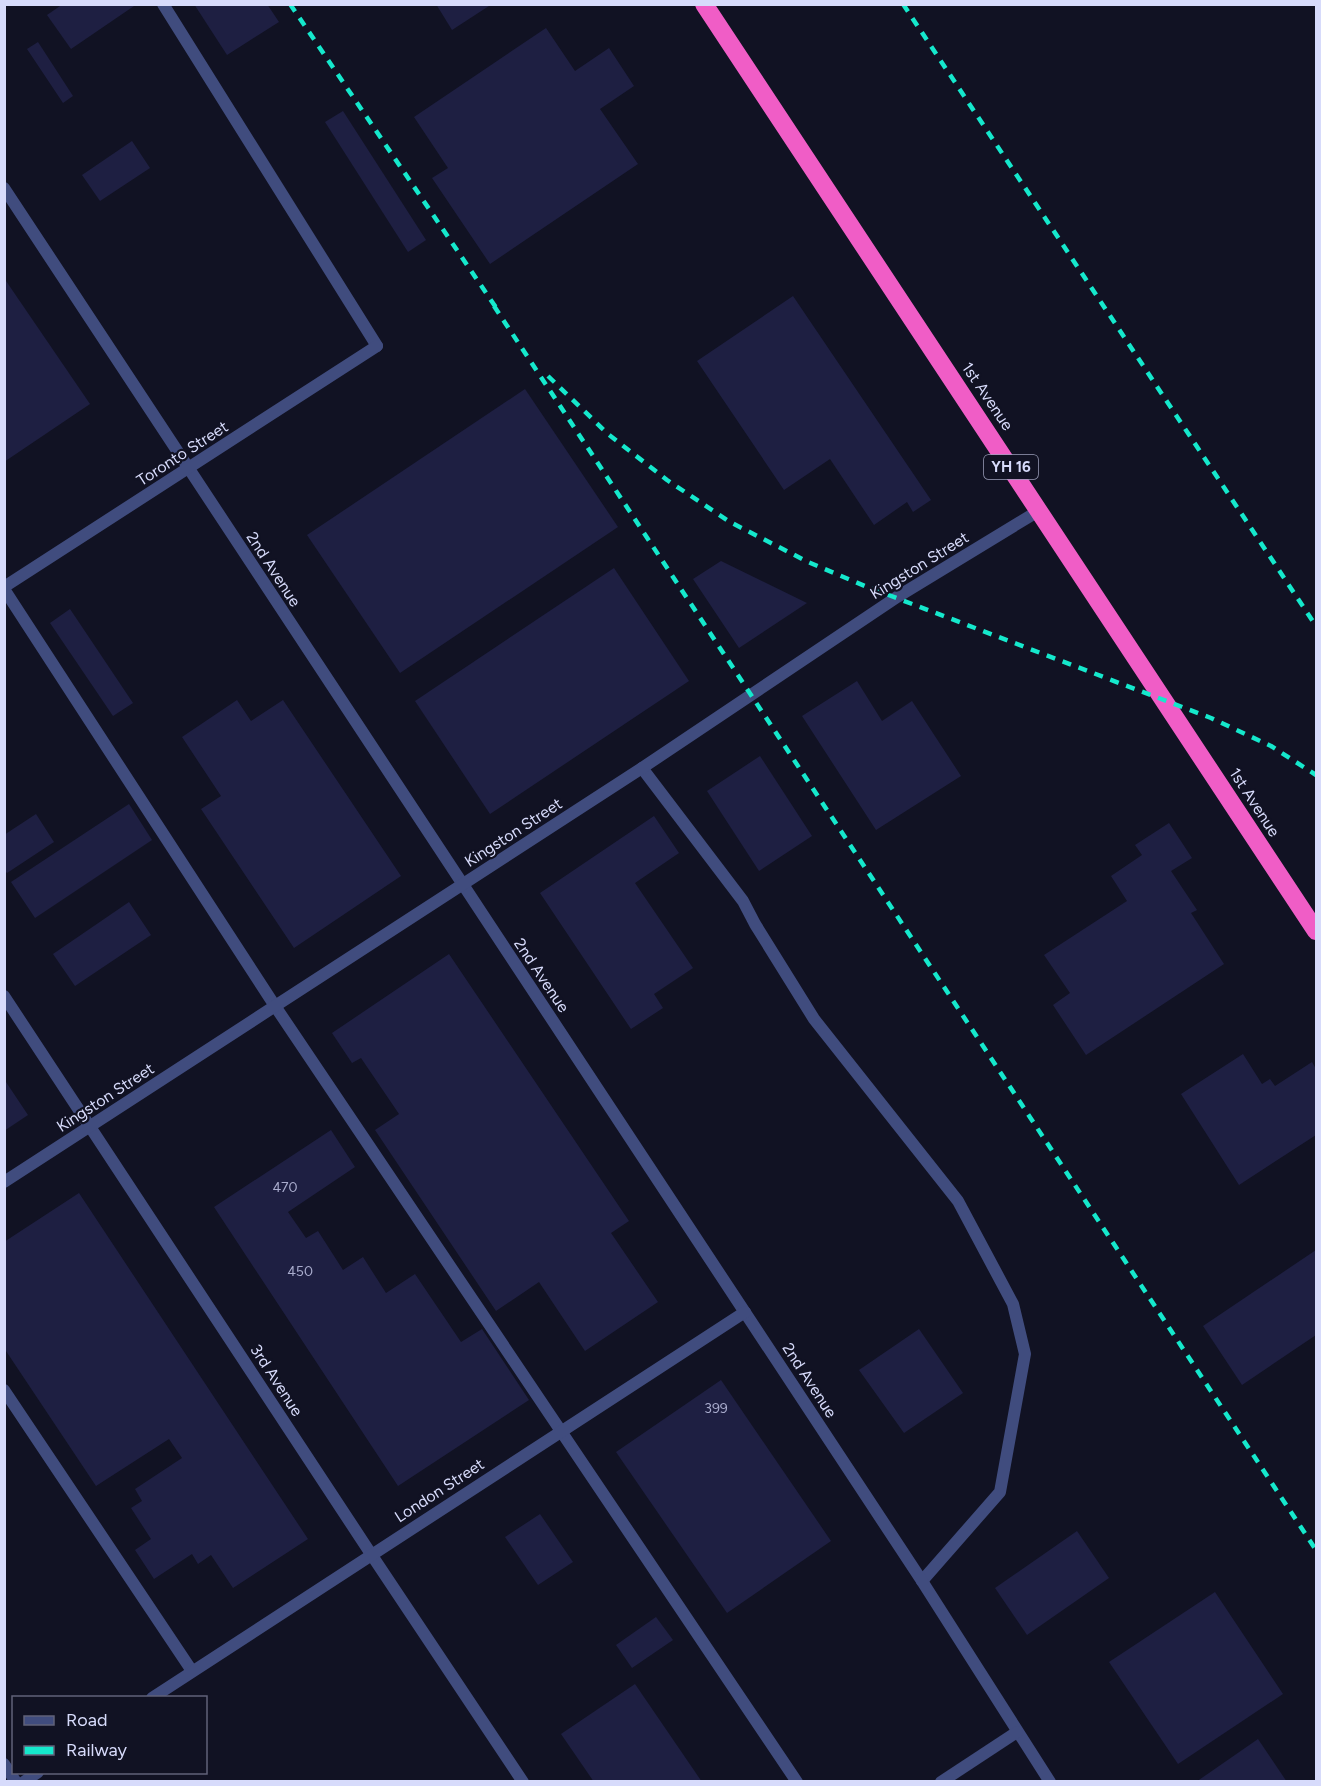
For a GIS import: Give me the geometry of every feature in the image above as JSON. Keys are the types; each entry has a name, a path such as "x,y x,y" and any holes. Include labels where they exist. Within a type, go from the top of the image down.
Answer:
{"highway":[{"name":"1st Avenue","path":"704,4 1317,931"}],"street":[{"name":"Toronto Street","path":"4,588 377,346 163,4"},
{"name":"2nd Avenue","path":"4,188 746,1312 1050,1782"},
{"name":"Kingston Street","path":"4,1182 642,768 897,597 1040,510"},
{"path":"4,588 275,1006 796,1782"},
{"path":"642,768 742,901 814,1019 958,1201 1013,1304 1025,1354 1000,1492 922,1581"},
{"name":"3rd Avenue","path":"4,996 523,1782"},
{"name":"London Street","path":"155,1696 746,1312"},
{"path":"4,1390 192,1671"},
{"path":"942,1782 1017,1732"},
{"path":"4,1764 16,1782"}],"building":[{"path":"63,4 133,4 134,6 71,49 47,15"},
{"path":"194,4 267,4 279,22 227,55"},
{"path":"436,4 492,4 452,30"},
{"path":"546,28 575,71 609,48 634,86 600,109 638,164 490,264 432,178 448,168 414,117"},
{"path":"38,42 73,96 63,103 27,49"},
{"path":"343,111 426,240 408,252 325,122"},
{"path":"132,141 150,168 100,201 82,175"},
{"path":"4,278 90,404 4,462"},
{"path":"793,296 931,500 913,512 907,502 874,525 830,459 784,490 697,361"},
{"path":"525,389 618,527 400,673 307,535"},
{"path":"721,561 807,603 739,648 693,579"},
{"path":"614,568 689,681 490,814 415,701"},
{"path":"70,609 133,703 113,716 50,623"},
{"path":"857,681 882,721 912,701 961,776 876,830 802,716"},
{"path":"237,700 251,721 283,700 401,876 294,948 201,809 221,796 182,737"},
{"path":"760,756 812,836 759,871 707,791"},
{"path":"129,804 152,840 35,918 11,882"},
{"path":"36,814 54,842 7,873 4,870 4,835"},
{"path":"654,816 679,853 635,883 693,968 654,994 663,1008 631,1029 540,893"},
{"path":"1169,823 1192,858 1171,871 1197,910 1191,913 1224,964 1086,1055 1053,1005 1070,993 1044,955 1127,901 1111,876 1142,855 1135,845"},
{"path":"129,902 151,935 75,986 53,954"},
{"path":"449,954 629,1221 611,1233 658,1302 585,1351 539,1282 496,1311 375,1130 399,1114 361,1058 352,1063 332,1033"},
{"path":"1243,1054 1262,1084 1270,1079 1275,1086 1312,1062 1316,1069 1316,1135 1239,1185 1181,1094"},
{"path":"4,1079 28,1115 4,1131"},
{"path":"331,1130 355,1167 288,1212 306,1238 318,1231 343,1270 363,1257 386,1293 415,1274 461,1342 482,1329 529,1400 398,1486 214,1207"},
{"path":"79,1193 308,1539 233,1588 211,1555 198,1564 192,1554 154,1579 135,1550 151,1539 131,1508 142,1501 135,1489 182,1458 169,1439 96,1486 4,1348 4,1242"},
{"path":"1316,1250 1316,1335 1242,1385 1203,1326"},
{"path":"919,1329 963,1393 904,1433 859,1370"},
{"path":"721,1380 831,1541 727,1613 616,1452"},
{"path":"540,1514 573,1562 538,1585 505,1537"},
{"path":"1077,1531 1109,1578 1027,1635 995,1588"},
{"path":"1215,1592 1283,1694 1178,1764 1109,1662"},
{"path":"656,1617 673,1640 632,1668 616,1645"},
{"path":"635,1684 702,1782 594,1782 561,1734"},
{"path":"1258,1739 1287,1782 1196,1782"}],"railway":[{"path":"290,4 499,312"},
{"path":"903,4 1316,626"},
{"path":"494,306 1316,1550"},
{"path":"548,376 608,434 667,480 730,522 808,562 865,586 1211,718 1271,746 1316,775"}]}
